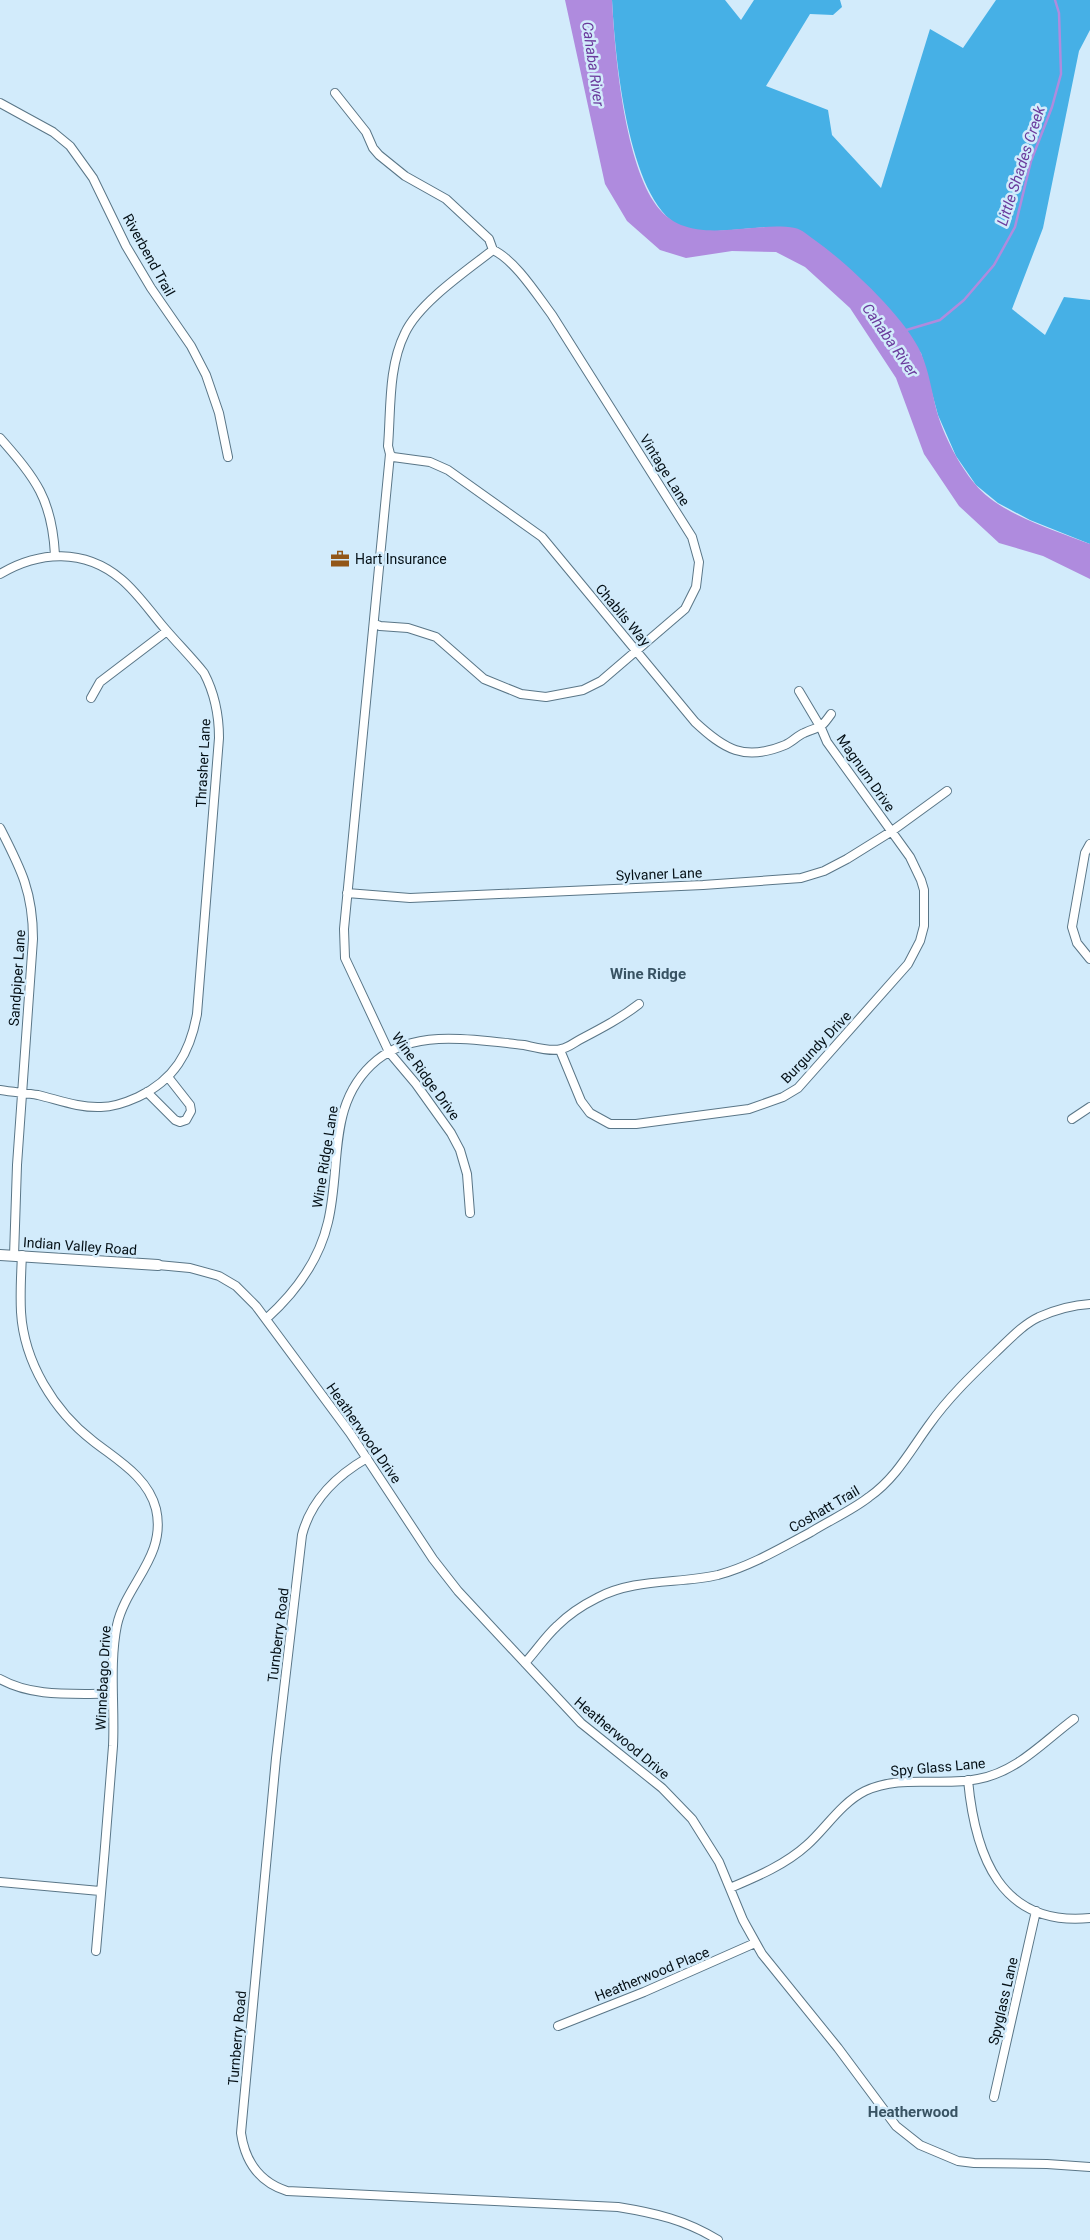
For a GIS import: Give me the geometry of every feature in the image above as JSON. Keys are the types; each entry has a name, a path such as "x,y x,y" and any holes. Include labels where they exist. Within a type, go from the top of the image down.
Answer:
{"street":[{"name":"Vintage Lane","path":"334,93 366,132 378,155 405,176 446,199 489,239 493,250 503,254 552,315 692,537 699,562 696,587 686,609 601,680 582,690 546,696 521,694 484,679 436,637 408,628 375,624"},
{"name":"Riverbend Trail","path":"0,103 53,132 70,146 93,178 126,246 151,288 191,346 206,375 219,413 228,457"},
{"path":"390,454 388,446 394,365 405,332 428,303 493,250"},
{"path":"0,438 27,469 43,495 52,526 55,555"},
{"name":"Wine Ridge Drive","path":"390,454 375,624 347,893 344,929 346,958 388,1052 416,1084 456,1142 467,1174 470,1212"},
{"name":"Chablis Way","path":"390,454 393,457 430,462 448,470 542,537 695,722 716,742 738,751 761,753 787,745 804,733 821,728"},
{"name":"Thrasher Lane","path":"0,574 36,558 55,555 86,560 111,572 132,590 204,673 211,686 218,712 219,729 197,1014 191,1040 184,1054 168,1077 147,1092 129,1101 101,1107 75,1105 38,1095 0,1090"},
{"path":"91,698 100,682 167,631"},
{"name":"Magnum Drive","path":"799,691 827,742 892,831"},
{"path":"821,728 831,714"},
{"name":"Sylvaner Lane","path":"347,893 410,898 723,884 801,878 824,871 847,859 892,831 947,791"},
{"name":"Sandpiper Lane","path":"0,828 27,885 33,916 14,1210 18,1255"},
{"name":"Burgundy Drive","path":"560,1050 581,1101 590,1113 610,1124 636,1124 749,1109 784,1097 798,1088 908,964 920,941 924,926 924,890 910,857 892,831"},
{"path":"1090,844 1085,853 1072,927 1077,943 1090,959"},
{"path":"560,1050 621,1019 639,1004"},
{"name":"Wine Ridge Lane","path":"266,1319 298,1285 317,1256 328,1222 333,1194 342,1113 350,1092 363,1073 388,1052 413,1042 434,1038 560,1050"},
{"path":"147,1092 175,1120 180,1122 186,1120 191,1111 190,1105 168,1077"},
{"path":"1072,1120 1090,1107"},
{"name":"Indian Valley Road","path":"0,1255 158,1265"},
{"name":"Winnebago Drive","path":"18,1255 23,1327 27,1344 46,1388 76,1426 142,1480 156,1512 157,1534 153,1552 120,1614 117,1624 113,1745 96,1950"},
{"name":"Heatherwood Drive","path":"158,1265 205,1271 229,1281 245,1294 266,1319 367,1458 433,1559 464,1597 581,1723 662,1788 682,1807 711,1848 755,1943 838,2048 886,2115 902,2131 920,2145 945,2157 974,2163 1047,2164 1090,2167"},
{"name":"Coshatt Trail","path":"525,1663 556,1627 568,1616 597,1597 623,1588 655,1582 701,1578 732,1571 776,1551 841,1515 869,1497 896,1473 929,1424 954,1395 1014,1335 1046,1314 1078,1304 1090,1304"},
{"name":"Turnberry Road","path":"367,1458 340,1476 323,1493 310,1513 302,1535 276,1758 242,2124 242,2144 248,2160 264,2180 287,2191 618,2207 664,2215 696,2228 718,2240"},
{"path":"0,1679 18,1688 33,1692 114,1694"},
{"name":"Spy Glass Lane","path":"730,1888 775,1867 793,1856 807,1845 847,1803 867,1790 895,1782 968,1780 991,1776 1014,1766 1074,1719"},
{"path":"968,1780 981,1848 989,1869 1006,1891 1036,1911 1066,1919 1090,1918"},
{"path":"0,1882 100,1891"},
{"name":"Spyglass Lane","path":"994,2097 1036,1911"},
{"name":"Heatherwood Place","path":"558,2026 644,1992 755,1943"}],"shaded area":[{"path":"612,0 725,0 741,20 754,0 840,0 842,7 833,15 810,14 766,86 828,110 832,135 881,188 930,29 963,48 996,0 1090,0 1090,30 1079,51 1043,228 1012,309 1045,335 1064,297 1090,300 1090,544 1030,520 998,503 976,485 956,456 938,415 921,353 767,227 699,231 680,226 662,211 647,187 636,157 627,123 616,54"}],"water":[{"name":"Cahaba River","path":"565,0 612,0 619,76 628,132 635,159 644,182 654,202 667,217 683,226 700,230 758,227 795,228 806,233 829,251 874,292 903,324 913,339 926,367 937,412 944,431 958,459 975,484 985,495 998,504 1028,520 1090,544 1090,579 1043,556 999,543 959,506 924,454 896,378 850,308 805,267 776,252 732,251 686,258 660,250 627,221 605,184"}],"waterway":[{"name":"Little Shades Creek","path":"903,331 940,320 964,300 994,265 1015,227 1031,161 1052,107 1061,74 1059,13 1055,0"}],"place":[{"name":"Hart Insurance","path":"340,559"}],"district":[{"name":"Wine Ridge","path":"648,974"},
{"name":"Heatherwood","path":"913,2112"}]}
